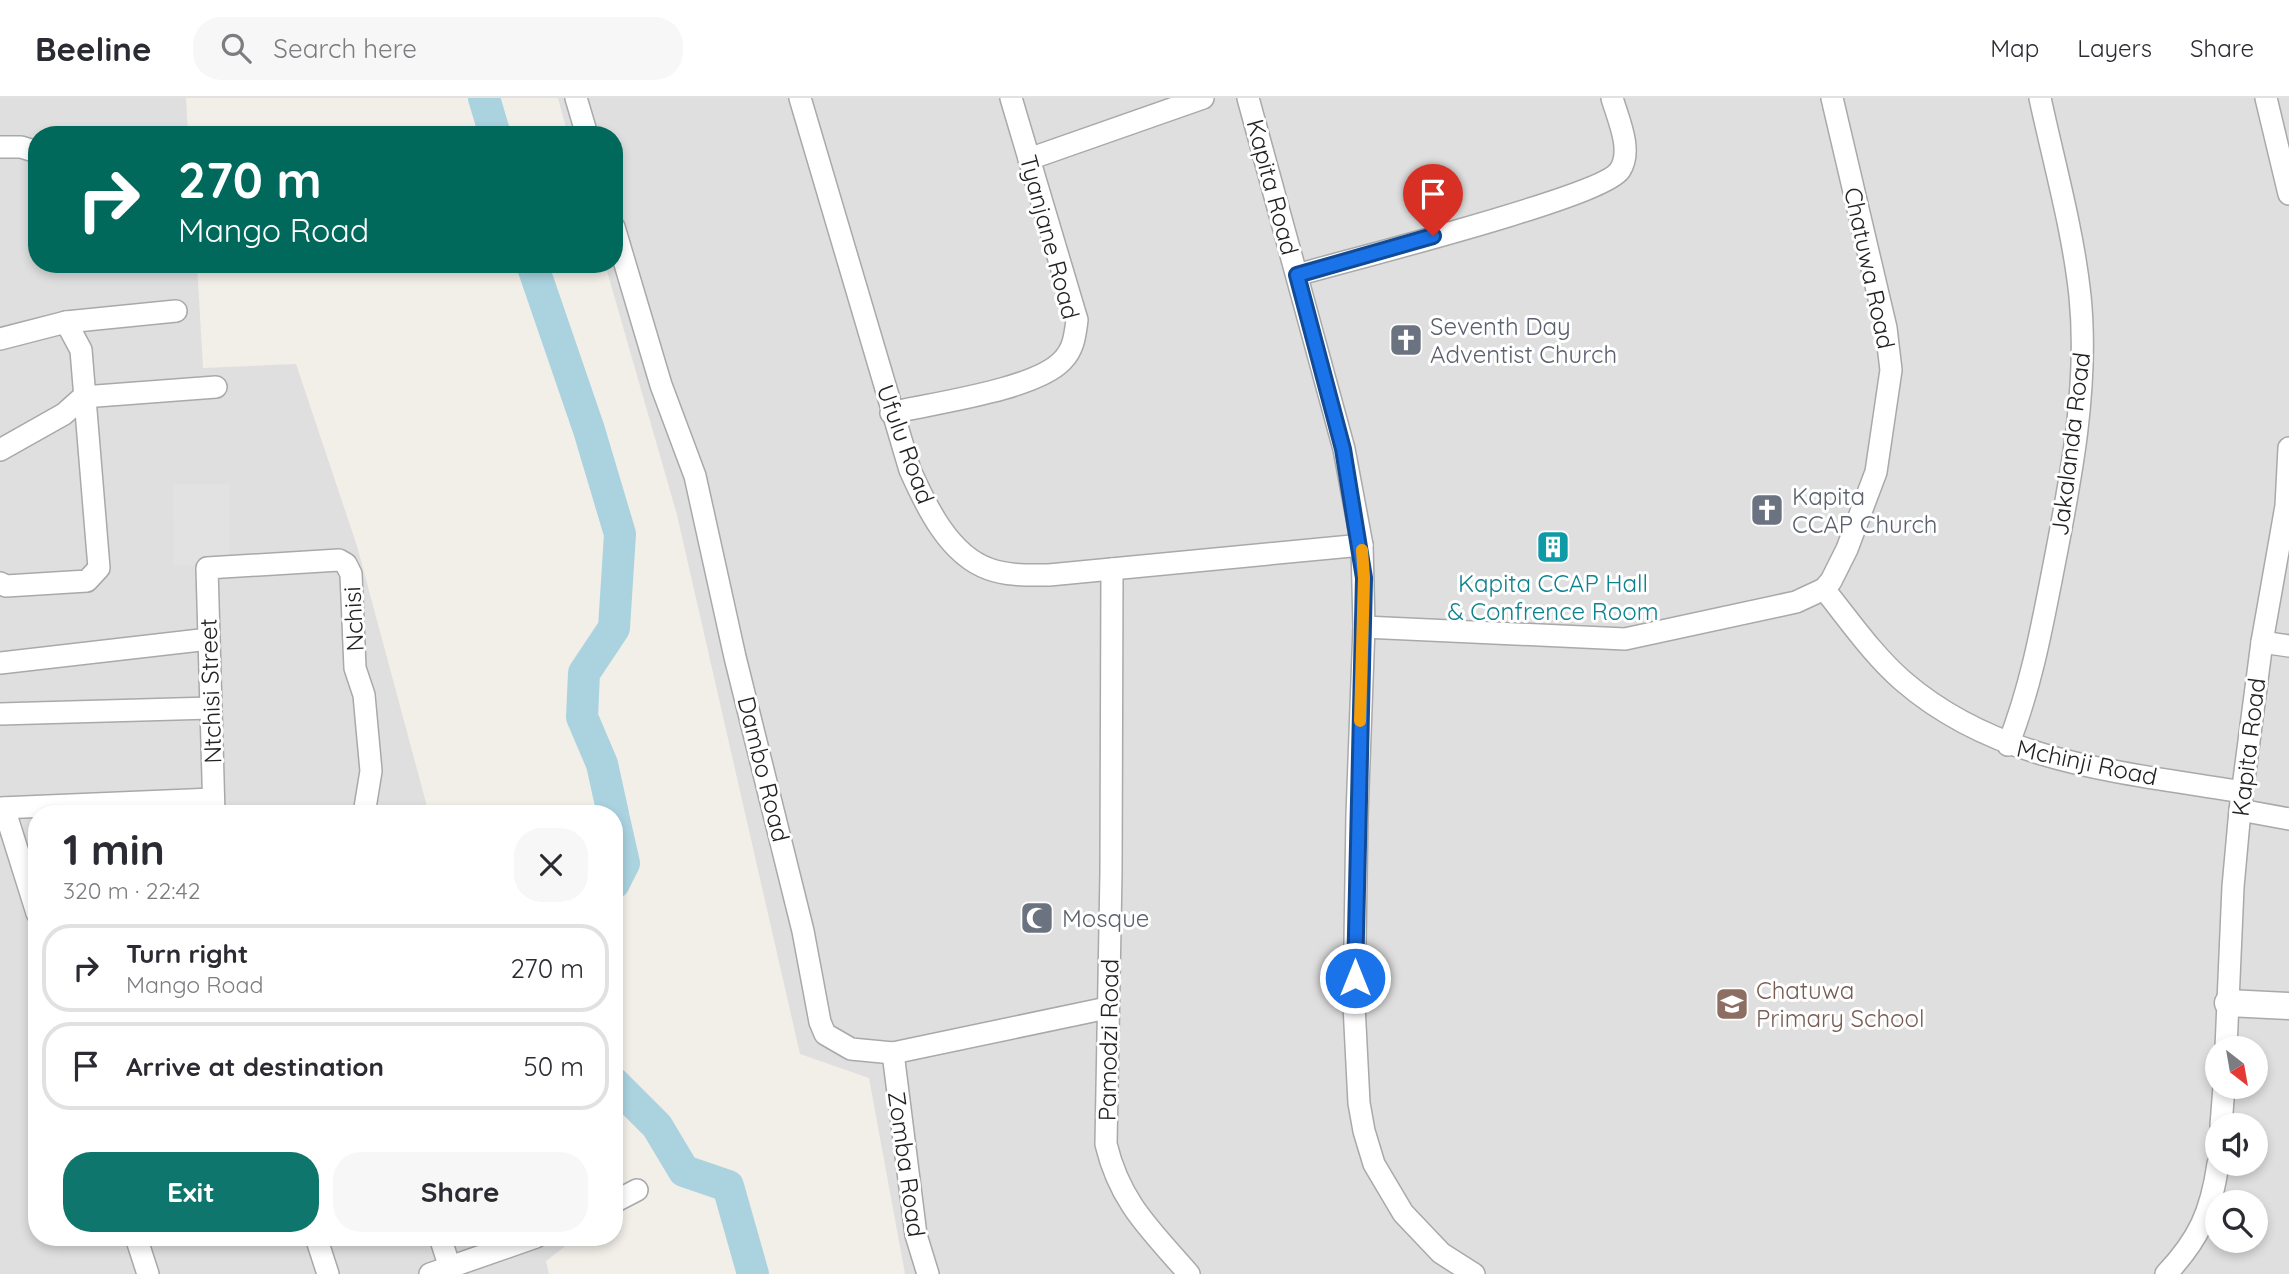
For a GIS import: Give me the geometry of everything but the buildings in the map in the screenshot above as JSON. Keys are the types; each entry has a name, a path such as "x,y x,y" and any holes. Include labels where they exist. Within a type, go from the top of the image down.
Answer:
{"street":[{"path":"576,98 584,126"},
{"name":"Ufulu Road","path":"800,98 891,413 921,495 948,536 966,555 988,569 1016,575 1112,569 1362,545"},
{"name":"Tyanjane Road","path":"891,413 1031,380 1064,360 1074,342 1077,320 1011,98"},
{"path":"1029,159 1203,98"},
{"name":"Kapita Road","path":"1248,98 1343,449 1362,545 1364,627 1355,964 1359,1102 1374,1164 1403,1213 1441,1253 1474,1274"},
{"path":"1297,275 1566,199 1611,180 1620,171 1625,150 1612,98"},
{"name":"Chatuwa Road","path":"1824,589 1837,573 1876,472 1891,370 1886,328 1832,98"},
{"name":"Jakalanda Road","path":"2008,745 2021,712 2038,650 2068,490 2080,373 2082,329 2076,263 2040,98"},
{"path":"2266,98 2289,194"},
{"path":"0,147 28,149"},
{"name":"Dambo Road","path":"623,257 661,385 695,476 735,657 797,905 820,1022 825,1034 850,1049 893,1053 1107,1007"},
{"path":"0,339 66,322 176,311"},
{"path":"0,583 6,586 87,581 99,568 81,350 66,322"},
{"path":"0,450 64,414 83,397 216,387"},
{"name":"Kapita Road","path":"2227,1036 2232,887 2241,801 2262,642 2286,506 2289,448"},
{"name":"Nchisi","path":"207,568 339,560 346,564 351,574 355,668 364,695 371,771 365,805"},
{"name":"Ntchisi Street","path":"207,568 214,805"},
{"name":"Pamodzi Road","path":"1112,569 1111,872 1106,1144 1112,1171 1125,1198 1189,1274"},
{"path":"1364,627 1625,639 1796,602 1824,589"},
{"name":"Mchinji Road","path":"1824,589 1878,657 1904,682 1972,727 2008,745 2241,801 2289,819"},
{"path":"0,663 209,639"},
{"path":"2262,642 2289,646"},
{"path":"0,715 211,708"},
{"path":"28,808 2,808 28,886"},
{"path":"2228,1003 2289,1006"},
{"name":"Zomba Road","path":"893,1053 916,1235 928,1274"},
{"path":"2166,1274 2190,1247 2207,1218 2216,1176"},
{"path":"623,1197 637,1190"},
{"path":"139,1246 148,1274"},
{"path":"319,1246 328,1274"},
{"path":"440,1246 440,1271 480,1266 519,1246"}],"shaded area":[{"path":"0,98 186,98 188,126 28,126 28,273 198,273 203,368 296,364 357,546 427,805 28,805 28,1246 565,1246 546,1261 549,1274 0,1274"},
{"path":"558,98 2289,98 2289,1274 905,1274 869,1078 800,1054 677,515 608,273 623,273 623,126 566,126"},
{"path":"173,484 229,484 230,565 174,566"}],"waterway":[{"path":"484,98 492,126"},
{"path":"535,273 589,430 620,534 614,628 584,673 582,717 602,764 611,805"},
{"path":"623,859 623,865"},
{"path":"623,1092 657,1126 684,1171 728,1186 753,1274"}],"slow traffic":[{"path":"1360,721 1364,627 1362,550"}],"place":[{"name":"Seventh Day Adventist Church","path":"1406,340"},
{"name":"Kapita CCAP Church","path":"1767,510"},
{"name":"Kapita CCAP Hall & Confrence Room","path":"1553,547"},
{"name":"Mosque","path":"1037,918"},
{"name":"Chatuwa Primary School","path":"1732,1004"}],"route":[{"path":"1355,978 1357,815 1364,627 1362,545 1343,449 1297,275 1433,236"}]}
